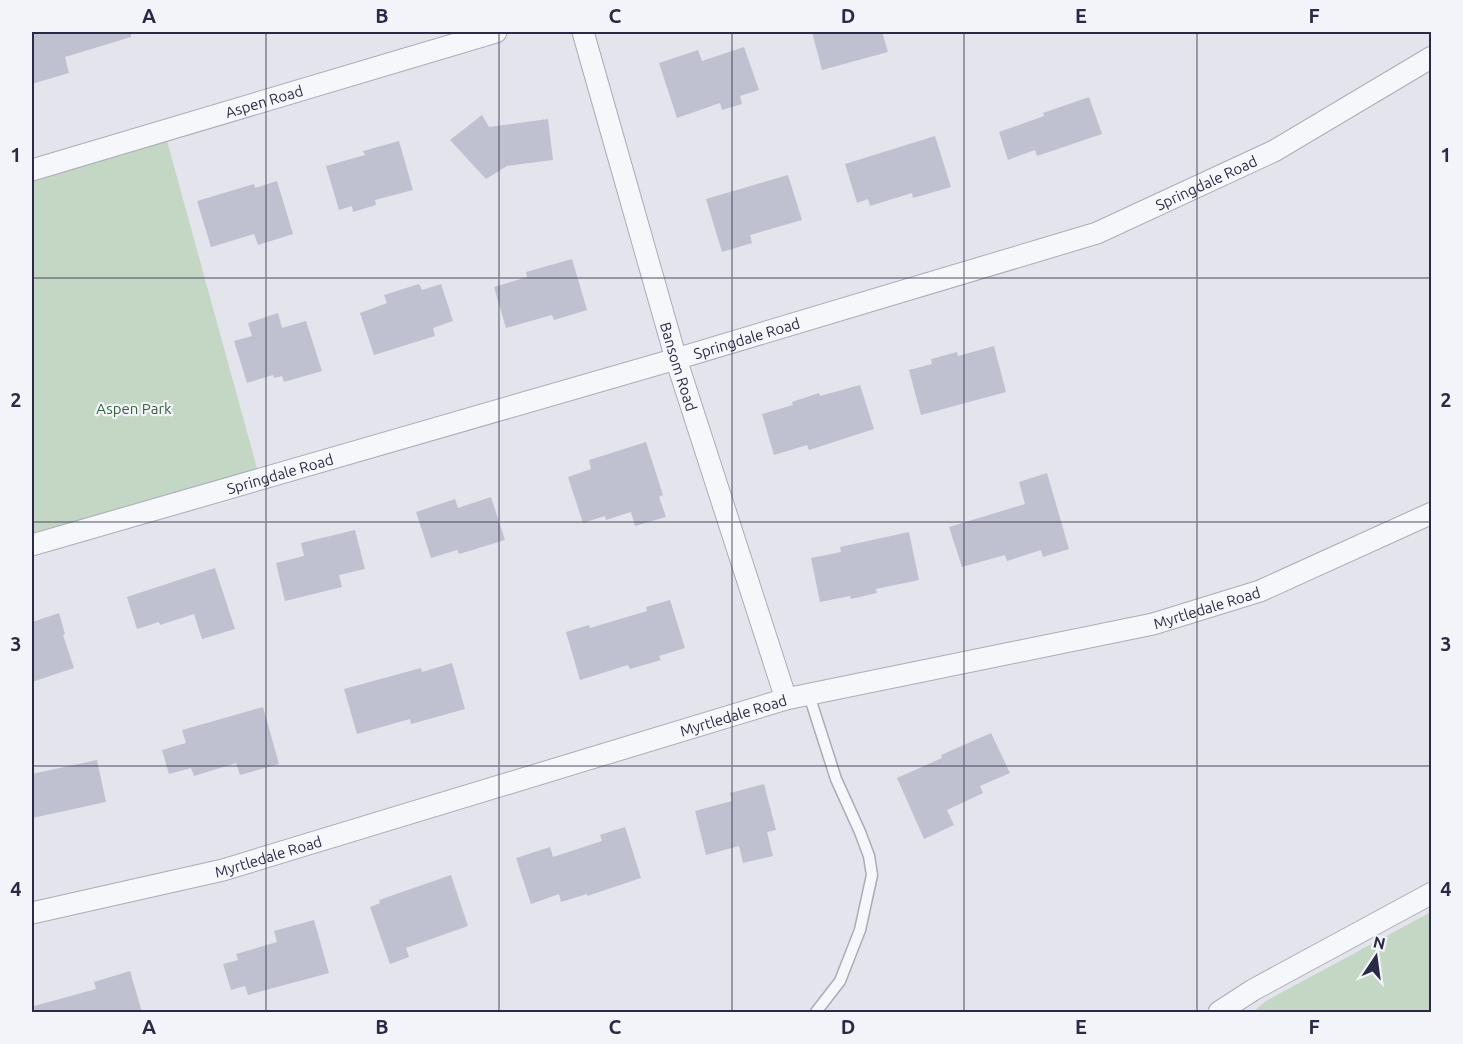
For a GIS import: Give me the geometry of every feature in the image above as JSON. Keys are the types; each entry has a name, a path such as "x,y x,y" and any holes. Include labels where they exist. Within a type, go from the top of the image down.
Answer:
{"street":[{"name":"Aspen Road","path":"32,170 496,32"},
{"name":"Bansom Road","path":"583,32 676,359 786,699"},
{"name":"Springdale Road","path":"32,545 676,359 1097,233 1274,151 1431,57"},
{"name":"Myrtledale Road","path":"32,913 223,870 786,699 1153,624 1260,591 1431,513"},
{"path":"1219,1012 1253,990 1431,893"}],"lane":[{"path":"809,695 836,778 869,856 872,875 860,930 840,981 816,1012"}],"green space":[{"name":"Aspen Park","path":"164,130 260,479 32,551 32,165"},
{"path":"1431,912 1431,1012 1253,1012 1266,1001"}],"building":[{"path":"32,32 131,32 131,37 65,57 69,73 32,84"},
{"path":"812,32 882,32 888,52 822,70"},
{"path":"744,47 759,90 740,96 742,104 722,110 720,103 677,118 659,63 698,50 702,61"},
{"path":"1089,97 1102,134 1037,156 1035,150 1008,160 999,132"},
{"path":"482,115 489,127 548,119 553,160 507,166 486,179 450,140"},
{"path":"935,136 951,187 913,198 912,193 870,206 868,199 857,203 845,164"},
{"path":"399,141 413,190 375,200 376,205 353,212 352,206 339,210 326,166 365,155 363,151"},
{"path":"788,175 802,220 750,235 752,243 722,252 706,199"},
{"path":"277,181 293,234 258,245 254,234 211,247 197,201 254,184 255,188"},
{"path":"572,259 587,310 554,320 552,315 506,328 494,287 527,277 526,272"},
{"path":"419,284 422,290 441,284 453,321 433,328 435,336 374,355 360,313 387,303 384,295"},
{"path":"278,313 282,328 306,321 322,371 284,382 282,376 274,378 273,375 247,383 234,341 252,336 248,323"},
{"path":"994,346 1006,392 921,415 909,370 932,364 931,359 957,352 958,356"},
{"path":"860,385 874,429 809,450 807,445 774,455 762,414 793,405 792,402 819,393 820,396"},
{"path":"646,442 663,495 659,497 666,517 635,526 631,512 606,520 605,516 583,523 568,477 591,469 589,460"},
{"path":"1047,473 1069,549 1043,557 1041,550 1007,561 1005,555 962,567 949,527 1025,504 1019,482"},
{"path":"491,497 505,540 459,554 457,550 431,558 416,512 455,499 458,508"},
{"path":"355,530 365,569 339,575 342,587 285,601 276,563 304,556 301,543"},
{"path":"909,532 919,580 876,589 877,593 851,599 850,596 820,602 811,558 841,552 840,547"},
{"path":"215,568 235,629 202,639 194,614 160,625 159,622 137,629 127,597"},
{"path":"670,600 685,648 659,656 661,660 630,669 628,665 580,680 566,632 589,625 590,628 647,611 646,607"},
{"path":"59,613 65,634 63,635 74,668 32,682 32,622"},
{"path":"452,663 465,709 411,724 410,719 357,734 344,689 421,668 422,672"},
{"path":"263,707 279,764 240,775 236,763 194,776 191,768 169,774 162,750 186,743 182,730"},
{"path":"991,733 1010,773 980,786 983,793 947,810 954,825 924,839 897,778"},
{"path":"97,760 106,802 32,818 32,774"},
{"path":"764,784 776,830 767,832 773,856 743,863 739,846 706,855 695,811 732,801 730,793"},
{"path":"625,827 641,878 587,896 587,894 561,902 559,894 531,904 516,858 550,847 553,857 602,841 600,835"},
{"path":"451,875 468,926 406,948 409,957 390,964 370,907 380,903 379,900"},
{"path":"314,920 329,973 248,995 245,986 231,990 223,964 238,960 236,954 277,942 274,931"},
{"path":"130,971 142,1012 35,1012 34,1006 96,989 94,982"}]}
